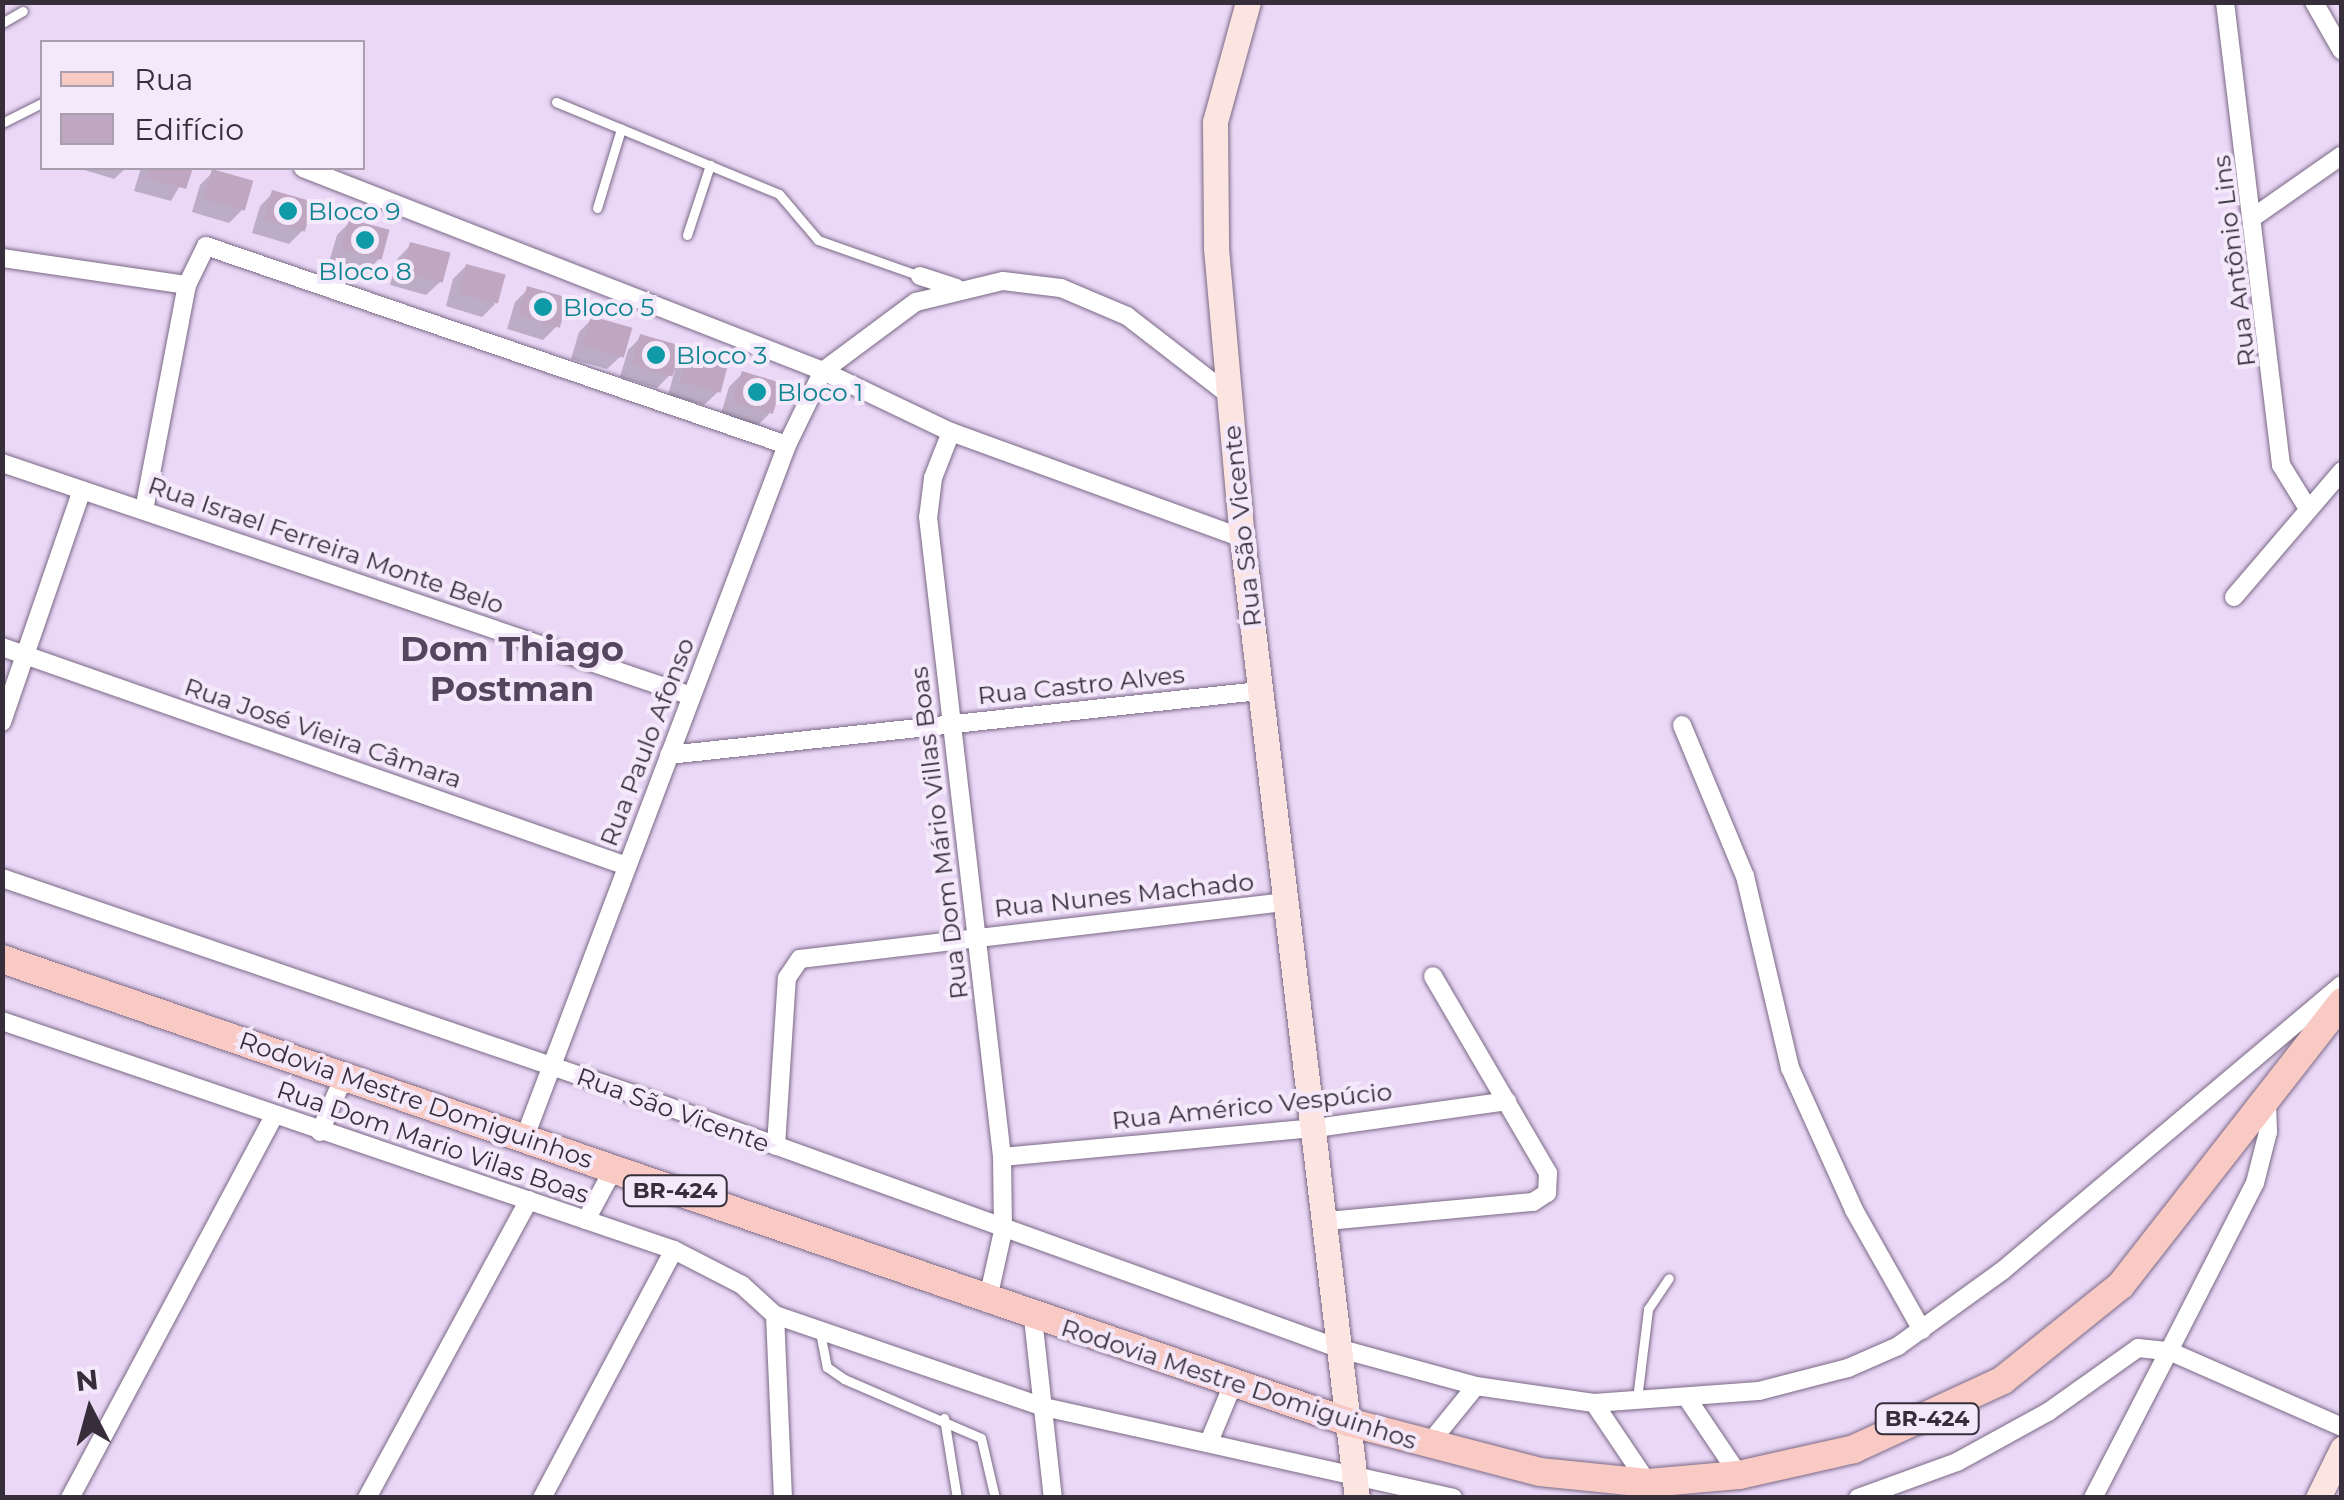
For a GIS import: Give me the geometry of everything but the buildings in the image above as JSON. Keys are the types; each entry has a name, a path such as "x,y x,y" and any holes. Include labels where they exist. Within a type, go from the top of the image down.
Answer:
{"main road":[{"name":"Rodovia Mestre Domiguinhos","path":"2,959 526,1134 986,1303 1348,1422 1540,1472 1648,1483 1740,1475 1854,1450 2003,1380 2121,1285 2342,1002"}],"street":[{"name":"Rua São Vicente","path":"1248,2 1215,122 1216,248 1259,692 1316,1128 1356,1487"},
{"name":"Rua Antônio Lins","path":"2225,2 2255,216 2282,465 2306,507"},
{"path":"2314,2 2342,50"},
{"path":"2255,216 2342,155"},
{"path":"308,170 823,370 951,432 1242,538"},
{"path":"144,510 188,285 206,246 787,445"},
{"path":"2,258 188,285"},
{"path":"920,276 956,288"},
{"path":"823,370 916,302 956,288 1003,281 1061,288 1127,316 1228,394"},
{"name":"Rua Paulo Afonso","path":"526,1134 787,445 823,370"},
{"name":"Rua Dom Mário Villas Boas","path":"951,432 932,478 928,517 1002,1157 1003,1231 986,1303"},
{"name":"Rua Israel Ferreira Monte Belo","path":"2,463 691,696"},
{"path":"2234,597 2306,507 2342,471"},
{"path":"2,722 82,490"},
{"name":"Rua José Vieira Câmara","path":"2,646 627,866"},
{"name":"Rua Castro Alves","path":"668,755 1259,692"},
{"path":"1682,725 1745,876 1790,1068 1854,1210 1922,1330"},
{"name":"Rua São Vicente","path":"2,878 553,1066 1003,1231 1341,1349"},
{"name":"Rua Nunes Machado","path":"776,1146 787,978 794,964 978,937 1288,902"},
{"path":"1327,1221 1541,1199 1548,1174 1432,976"},
{"path":"1341,1349 1476,1386 1594,1403 1689,1401 1848,1368 1922,1330 2002,1270 2342,985"},
{"name":"Rua Dom Mario Vilas Boas","path":"2,1021 674,1250 742,1285 775,1315 1044,1407 1209,1442 1356,1487 1453,1498"},
{"path":"320,1132 345,1074"},
{"name":"Rua Américo Vespúcio","path":"1002,1157 1316,1128 1506,1102"},
{"path":"2093,1498 2255,1184 2268,1132 2266,1102"},
{"path":"70,1498 274,1116"},
{"path":"586,1220 614,1168"},
{"path":"367,1498 530,1200"},
{"path":"542,1498 674,1250"},
{"path":"775,1315 782,1498"},
{"path":"1032,1318 1053,1498"},
{"path":"1858,1498 1957,1462 2048,1412 2138,1348 2169,1351 2342,1427"},
{"path":"1209,1442 1233,1384"},
{"path":"1428,1445 1476,1386"},
{"path":"1689,1401 1740,1475"},
{"path":"1594,1403 1648,1483"},
{"path":"2318,1498 2342,1449"}],"lane":[{"path":"2,23 23,10"},
{"path":"556,102 779,194 818,240 920,276"},
{"path":"2,123 40,104"},
{"path":"597,208 621,129"},
{"path":"687,235 710,165"},
{"path":"1637,1402 1648,1309 1669,1278"},
{"path":"820,1332 828,1368 981,1438 995,1498"},
{"path":"944,1418 957,1498"}],"place":[{"name":"Bloco 9","path":"288,211"},
{"name":"Bloco 8","path":"365,240"},
{"name":"Bloco 5","path":"543,307"},
{"name":"Bloco 3","path":"656,355"},
{"name":"Bloco 1","path":"757,392"}],"district":[{"name":"Dom Thiago Postman","path":"512,669"}]}
